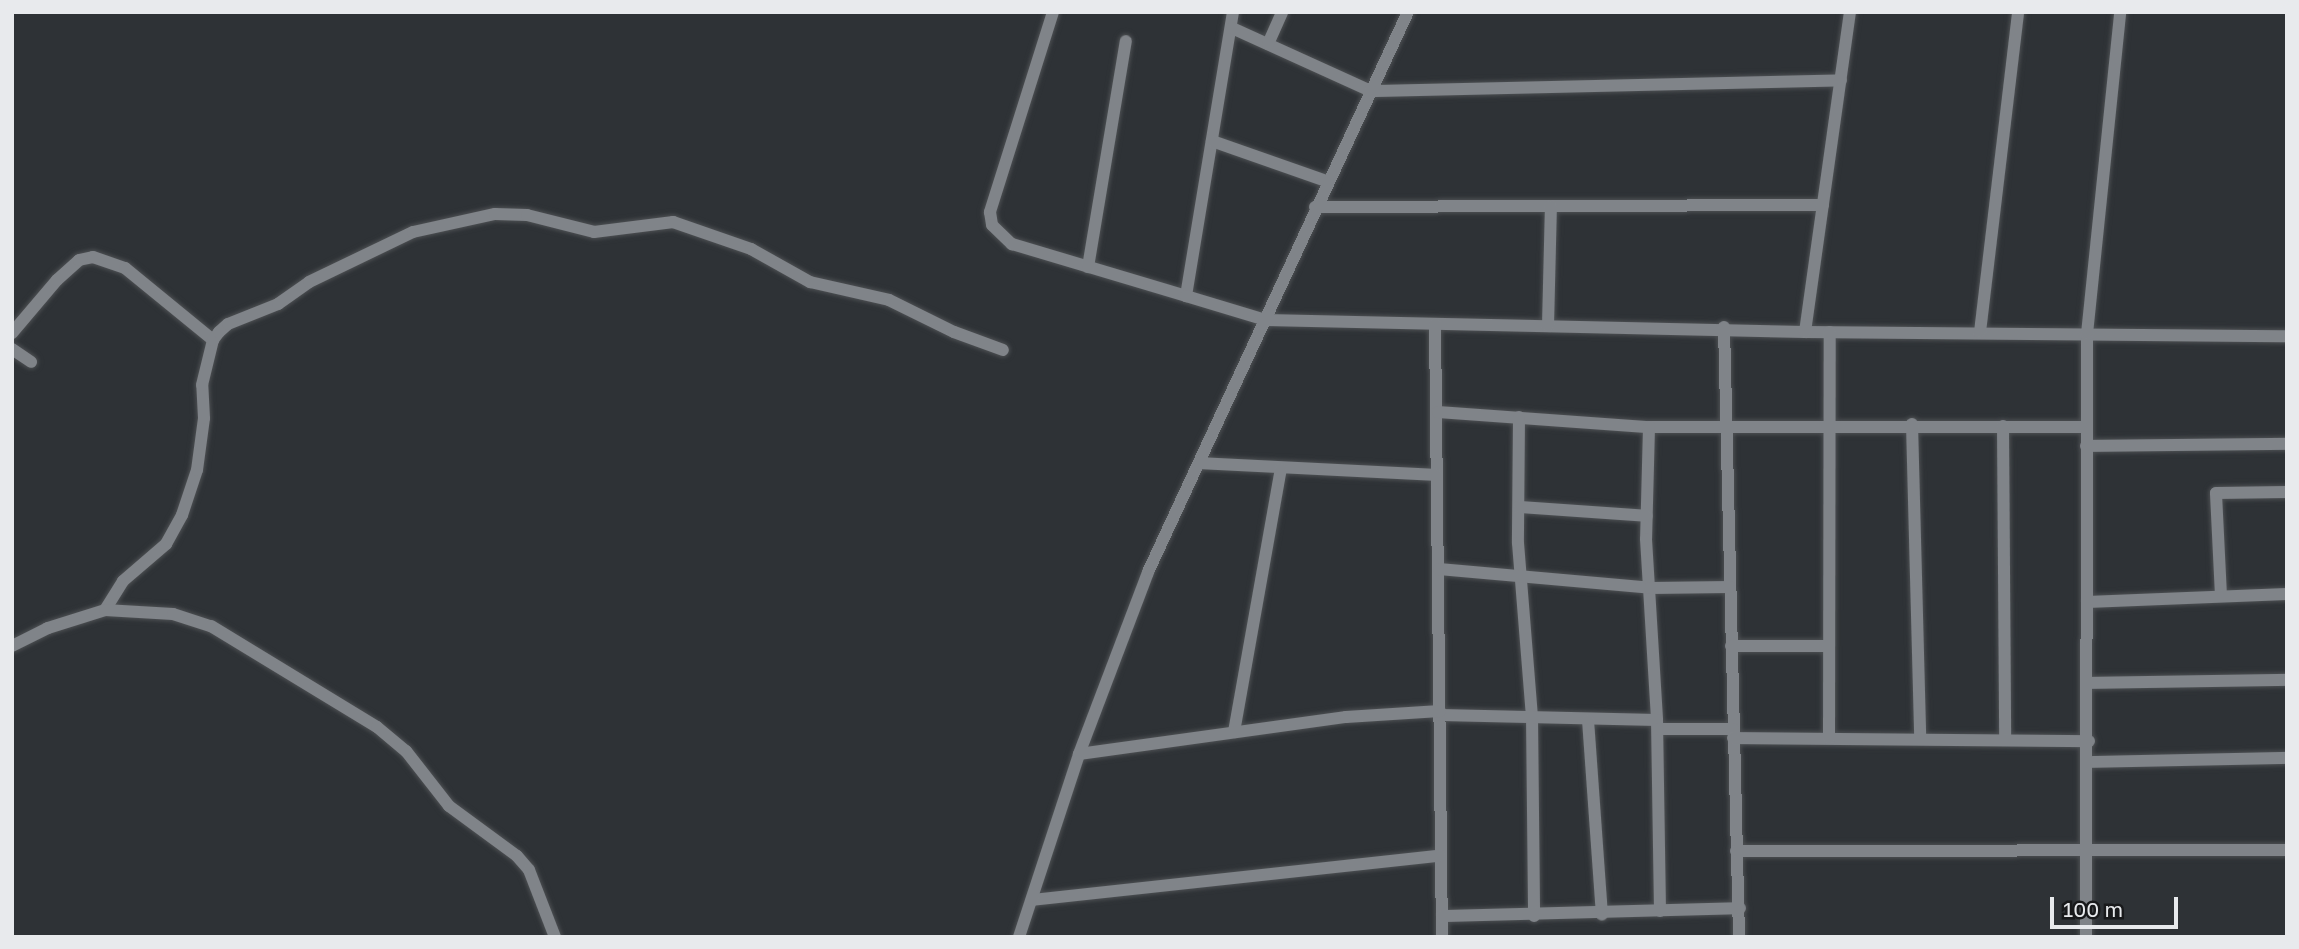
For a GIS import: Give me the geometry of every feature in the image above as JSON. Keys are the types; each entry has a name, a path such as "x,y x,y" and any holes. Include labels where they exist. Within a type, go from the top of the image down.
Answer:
{"street":[{"path":"1053,12 990,212 999,236 1012,244 1266,320 1724,327 1805,332 2287,336"},
{"path":"1186,296 1233,12"},
{"path":"1268,44 1282,12"},
{"path":"1019,937 1079,754 1148,572 1266,320 1326,181 1408,12"},
{"path":"1805,332 1850,12"},
{"path":"1980,332 2018,12"},
{"path":"2086,937 2089,761 2087,334 2120,12"},
{"path":"1232,28 1371,91 1841,80"},
{"path":"1088,267 1126,41"},
{"path":"1212,141 1326,181"},
{"path":"1315,207 1823,205"},
{"path":"1548,326 1550,206"},
{"path":"105,610 123,582 166,544 182,515 197,470 204,418 202,385 212,340 228,324 257,316 309,282 412,232 464,218 517,215 594,232 655,223 695,228 751,249 810,282 889,300 954,332 1003,350"},
{"path":"12,333 57,280 79,260 93,257 125,268 212,340"},
{"path":"1435,324 1443,937"},
{"path":"1724,327 1740,937"},
{"path":"1829,738 1830,332"},
{"path":"12,349 31,362"},
{"path":"1438,412 1649,427 1912,424 2086,427"},
{"path":"1519,417 1519,507 1532,716 1534,916"},
{"path":"1912,424 1920,738"},
{"path":"2003,426 2005,738"},
{"path":"1649,427 1647,516 1658,725 1660,911"},
{"path":"2086,446 2287,444"},
{"path":"1199,463 1437,475"},
{"path":"1234,732 1281,469"},
{"path":"2221,596 2216,493 2287,492"},
{"path":"1519,507 1647,516"},
{"path":"1439,569 1650,588 1730,587"},
{"path":"2087,602 2287,594"},
{"path":"12,646 48,628 105,610 173,614 211,626 377,727 406,751 449,806 517,856 529,870 555,937"},
{"path":"1731,646 1829,646"},
{"path":"2089,683 2287,680"},
{"path":"1079,754 1234,732 1440,713 1532,716 1733,733 1829,738 2089,741"},
{"path":"1588,720 1602,914"},
{"path":"2089,761 2287,758"},
{"path":"1736,851 2087,852 2287,849"},
{"path":"1032,900 1440,856"},
{"path":"1442,916 1534,916 1740,908"}]}
